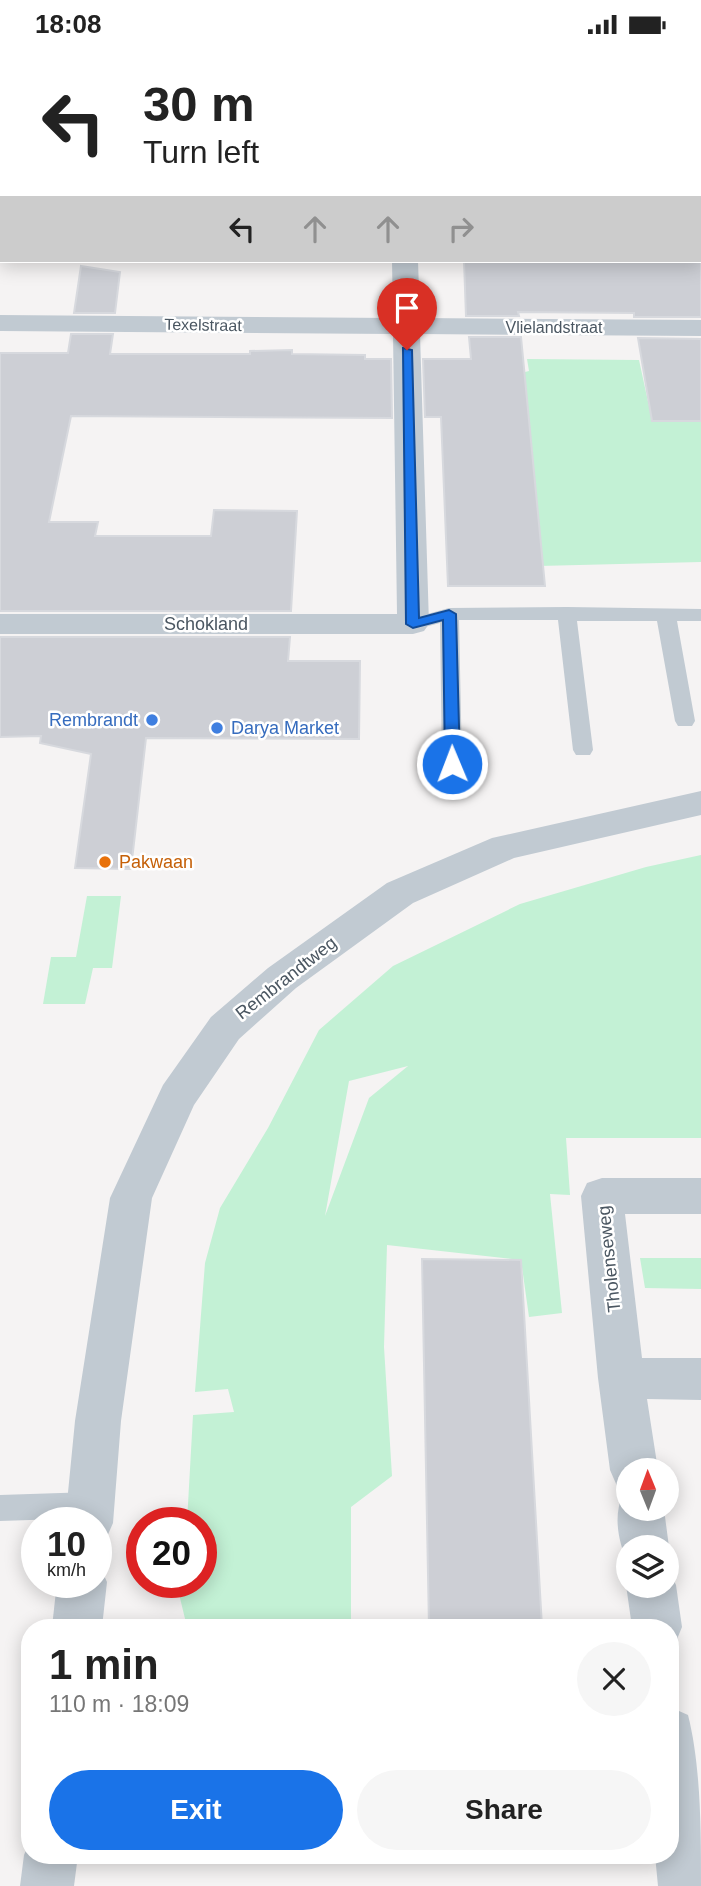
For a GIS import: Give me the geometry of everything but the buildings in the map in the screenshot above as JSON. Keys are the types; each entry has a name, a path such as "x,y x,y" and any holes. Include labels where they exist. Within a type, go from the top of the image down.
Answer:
{"street":[{"path":"405,263 413,624"},
{"name":"Texelstraat","path":"0,323 406,327"},
{"name":"Vlielandstraat","path":"406,327 701,328"},
{"name":"Schokland","path":"0,624 413,624"},
{"name":"Rembrandtweg","path":"91,1507 98,1421 131,1198 177,1097 225,1028 282,978 400,893 505,847 701,803"},
{"name":"Tholenseweg","path":"632,1458 621,1378 603,1196 701,1196"},
{"path":"621,1378 701,1379"},
{"path":"78,1619 80,1598"},
{"path":"653,1598 656,1619"},
{"path":"679,1831 684,1886"},
{"path":"47,1886 50,1864"}],"lane":[{"path":"567,613 583,750"},
{"path":"413,624 449,614 701,615"},
{"path":"449,614 452,764"},
{"path":"666,615 685,721"},
{"name":"Rembrandtweg","path":"0,1509 21,1510"}],"green space":[{"path":"527,359 639,360 652,420 701,421 701,562 451,568 525,372 529,371"},
{"path":"701,855 701,1138 566,1138 570,1195 550,1194 562,1313 529,1317 521,1260 387,1245 384,1347 392,1476 351,1507 351,1619 185,1619 180,1598 217,1598 217,1507 188,1507 193,1415 234,1412 228,1389 195,1392 205,1263 220,1208 268,1128 319,1030 393,966 520,904 646,867","holes":["408,1066 369,1098 325,1216 349,1081"]},
{"path":"87,896 121,896 112,968 93,968 85,1004 43,1004 51,957 76,957"},
{"path":"640,1258 701,1258 701,1289 645,1288"}],"place":[{"name":"Rembrandt","path":"152,720"},
{"name":"Darya Market","path":"217,728"},
{"name":"Pakwaan","path":"105,862"}],"route":[{"path":"407,350 413,624 449,614 452,764"}]}
